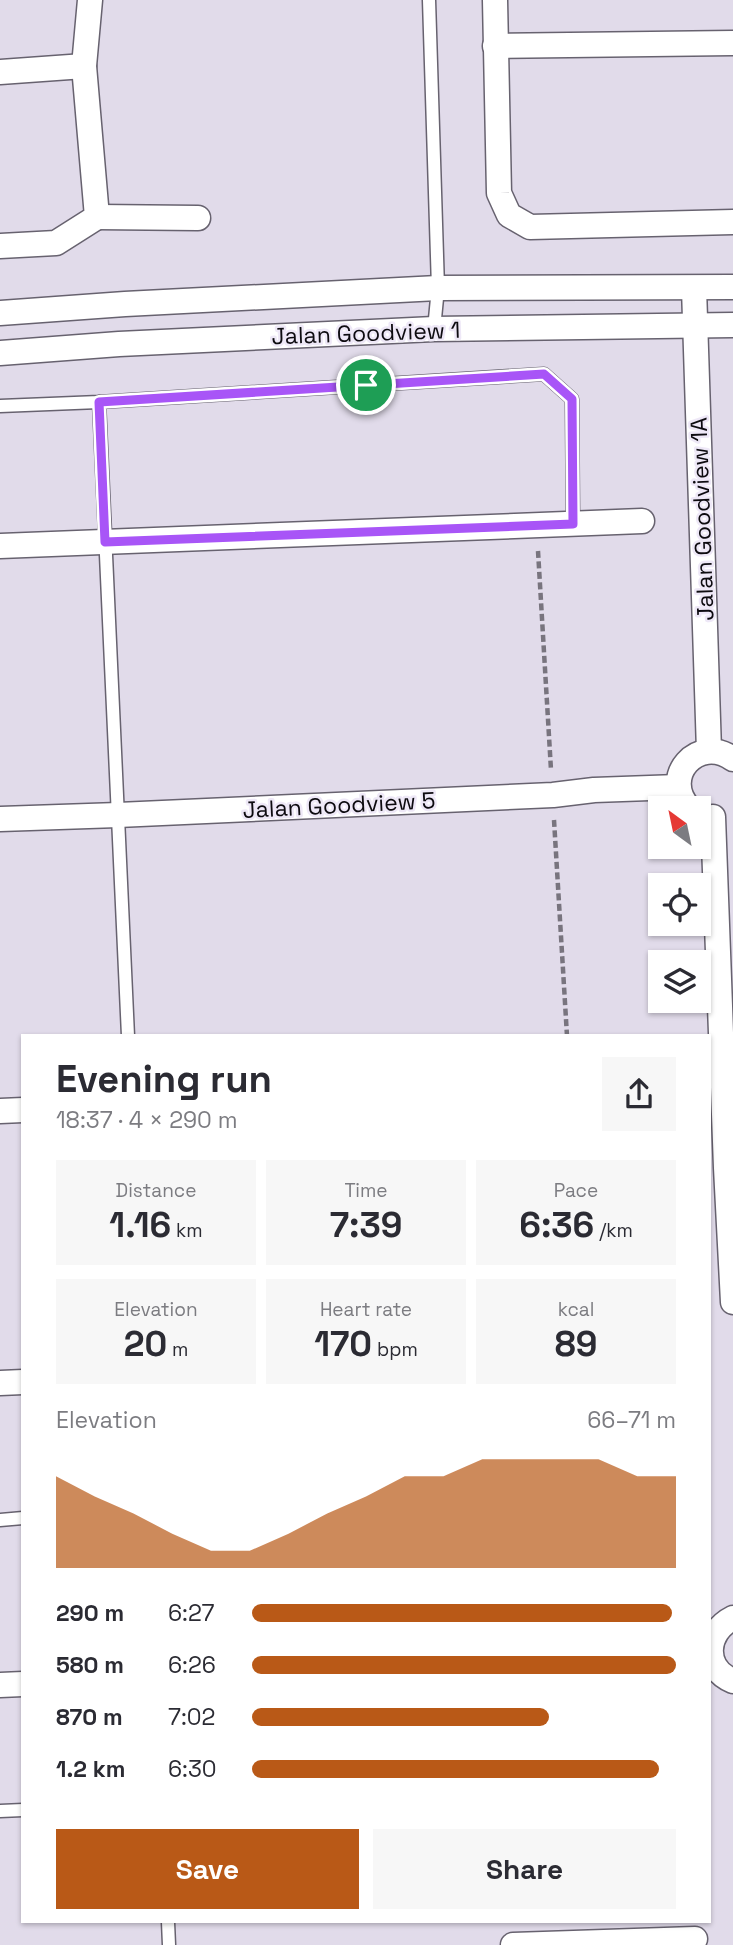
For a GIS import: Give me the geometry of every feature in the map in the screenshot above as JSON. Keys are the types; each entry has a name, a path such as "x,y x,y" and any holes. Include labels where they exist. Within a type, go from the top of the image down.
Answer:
{"street":[{"path":"90,0 84,66 97,218"},
{"path":"495,0 499,193 509,215 530,227 733,222"},
{"path":"495,46 733,43"},
{"path":"0,72 84,66"},
{"path":"0,246 56,243 97,218 198,218"},
{"name":"Jalan Goodview 1","path":"0,313 125,303 438,288 733,287"},
{"name":"Jalan Goodview 1A","path":"694,288 709,751"},
{"name":"Jalan Goodview 1","path":"0,353 119,344 434,329 733,325"},
{"path":"0,546 642,521"},
{"path":"684,796 679,777 690,759 709,751 720,752 733,759"},
{"name":"Jalan Goodview 5","path":"0,819 539,796 594,790 662,796"},
{"path":"715,814 733,1302"},
{"path":"0,1111 21,1110"},
{"path":"0,1383 21,1382"},
{"path":"711,1640 722,1624 733,1618"},
{"path":"711,1653 718,1671 733,1681"},
{"path":"0,1685 21,1684"},
{"path":"513,1945 695,1939"}],"lane":[{"path":"429,0 438,288 434,329"},
{"path":"0,406 544,374 572,399 573,524"},
{"path":"99,402 128,1034"},
{"path":"0,1520 21,1518"},
{"path":"0,1811 21,1810"},
{"path":"167,1923 169,1945"}],"route":[{"path":"544,374 572,399 573,524 105,542 99,402 366,385 544,374"}]}
